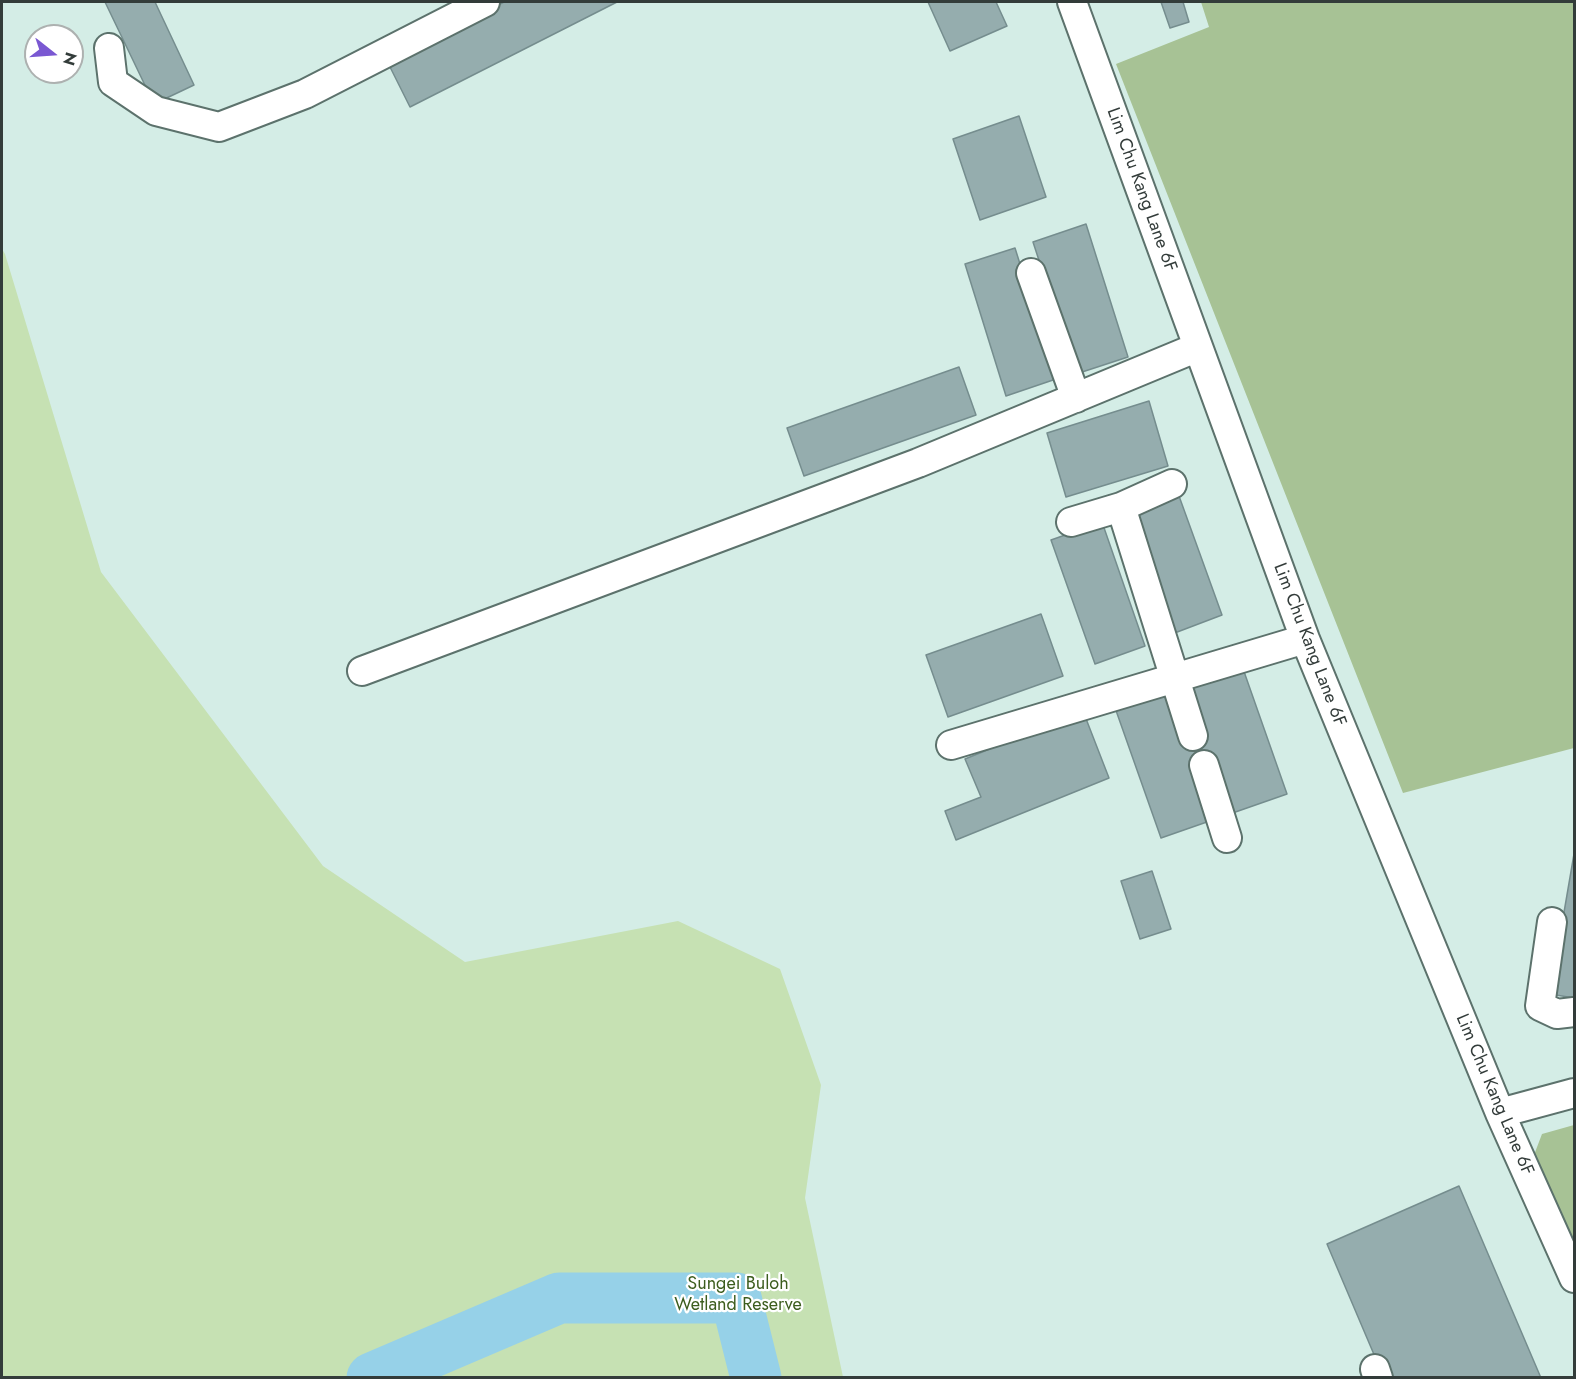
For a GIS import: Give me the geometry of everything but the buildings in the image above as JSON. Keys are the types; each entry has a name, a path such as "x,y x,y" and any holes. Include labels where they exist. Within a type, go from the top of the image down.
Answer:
{"street":[{"path":"109,48 113,82 156,111 219,127 305,94 485,2"},
{"name":"Lim Chu Kang Lane 6F","path":"1072,2 1305,639 1500,1113 1575,1278"},
{"path":"1031,273 1076,398"},
{"path":"362,671 918,463 1198,347"},
{"path":"1071,522 1120,507 1172,484"},
{"path":"1120,507 1194,736"},
{"path":"951,745 1305,639"},
{"path":"1204,765 1227,838"},
{"path":"1552,922 1540,1006 1557,1014 1575,1012"},
{"path":"1500,1113 1575,1093"}],"green space":[{"path":"1201,2 1574,2 1574,748 1403,793 1116,64 1209,27"},
{"name":"Sungei Buloh Wetland Reserve","path":"2,249 101,572 323,866 465,962 678,921 780,969 821,1085 805,1198 843,1377 2,1377"},
{"path":"1574,1125 1574,1256 1534,1155 1542,1134"}],"waterway":[{"path":"372,1378 559,1298 736,1298 756,1378"}]}
